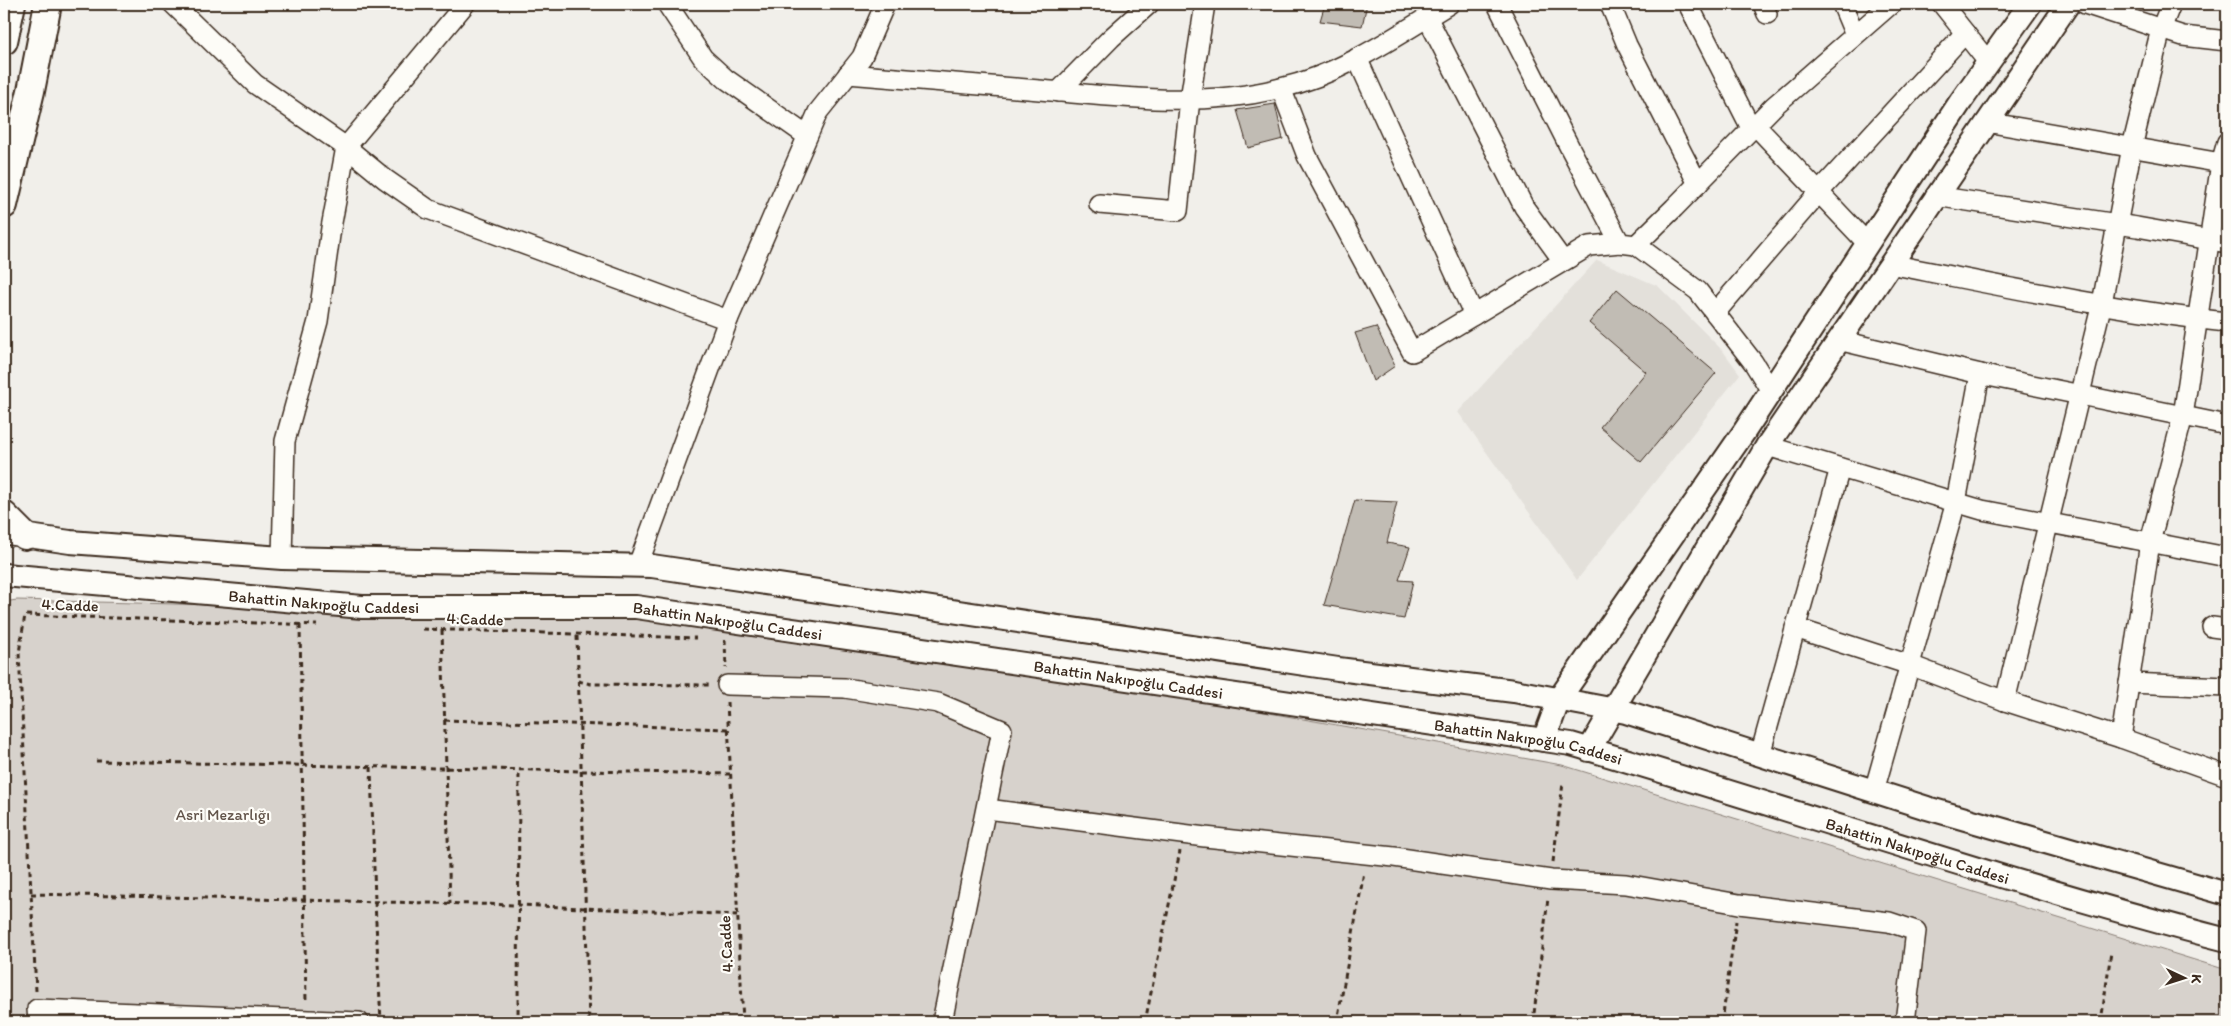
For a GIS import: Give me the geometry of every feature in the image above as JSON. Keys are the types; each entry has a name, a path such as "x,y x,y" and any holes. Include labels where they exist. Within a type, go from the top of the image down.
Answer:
{"highway":[{"path":"4,41 12,4"},
{"path":"4,205 31,91 48,4"},
{"path":"4,515 14,534"}],"main road":[{"path":"1544,740 1559,699 1771,391 1988,62 2030,4"},
{"path":"1589,750 1767,446 2068,4"},
{"path":"14,534 70,542 282,558 652,566 1338,669 1514,691 1612,710 1874,791 2227,894"},
{"name":"Bahattin Nakıpoğlu Caddesi","path":"4,575 362,607 636,607 1544,740 1589,750 1701,782 2118,912 2227,940"}],"street":[{"path":"173,4 255,84 346,147 385,179 428,209 728,320"},
{"path":"282,558 285,441 318,321 331,228 346,147 465,4"},
{"path":"667,4 703,58 726,79 807,136"},
{"path":"638,565 728,320 807,136 818,112 862,57 885,4"},
{"path":"1058,92 1149,4"},
{"path":"1098,204 1178,211 1190,99 1205,4"},
{"path":"848,74 1152,100 1223,98 1281,88 1328,73 1449,4"},
{"path":"1497,4 1570,148 1628,244 1698,291 1753,362 1771,391"},
{"path":"1610,4 1628,45 1698,184"},
{"path":"1688,4 1753,127 1867,244"},
{"path":"1842,4 1855,35"},
{"path":"1281,88 1307,156 1412,352 1589,246 1628,244 1698,184 1774,106 1891,4"},
{"path":"1942,4 1988,62"},
{"path":"2085,4 2183,36 2227,41"},
{"path":"2005,701 2081,395 2102,303 2132,147 2170,4"},
{"path":"1427,17 1524,207 1563,261"},
{"path":"1715,313 1818,192 1965,33"},
{"path":"1357,58 1474,315"},
{"path":"1986,122 2224,163"},
{"path":"2121,738 2150,542 2183,416 2196,319 2218,241 2227,142"},
{"path":"1936,196 2116,223 2218,241"},
{"path":"1890,264 2102,303 2196,319 2227,322"},
{"path":"1838,340 1980,374 2227,425"},
{"path":"1874,791 1956,502 1980,374"},
{"path":"1767,446 1982,510 2227,557"},
{"path":"1760,755 1840,468"},
{"path":"1795,628 1910,665 2005,701 2121,738 2227,776"},
{"path":"2129,683 2227,687"},
{"path":"726,685 845,688 938,703 1002,730 942,1022"},
{"path":"987,809 1367,854 1550,880 1626,884 1739,904 1889,922 1916,931 1905,1022"},
{"path":"37,1016 360,1022"}],"path":[{"name":"4.Cadde","path":"37,1016 19,653 24,615 319,626"},
{"path":"300,625 307,1021"},
{"name":"4.Cadde","path":"414,629 705,639"},
{"path":"442,630 450,904"},
{"path":"577,636 589,1022"},
{"name":"4.Cadde","path":"715,639 725,639 743,1022"},
{"path":"578,682 591,684 726,685"},
{"path":"444,720 728,730"},
{"path":"96,761 730,774"},
{"path":"372,767 375,902 382,1022"},
{"path":"518,1022 519,770"},
{"path":"1533,1022 1563,783"},
{"path":"1145,1022 1183,833"},
{"path":"1337,1022 1367,854"},
{"path":"31,894 518,905 737,915"},
{"path":"1733,1022 1722,1022 1739,904"},
{"path":"2100,1022 2111,952"}],"shaded area":[{"path":"1597,260 1658,286 1723,351 1740,374 1577,580 1458,412"}],"green space":[{"name":"Asri Mezarlığı","path":"17,600 649,616 1106,684 1562,765 2227,970 2227,1022 4,1022 4,602"}],"building":[{"path":"1325,4 1367,4 1362,26 1320,21"},
{"path":"1275,104 1283,139 1248,148 1237,110"},
{"path":"1617,289 1716,373 1641,462 1600,427 1646,372 1589,323"},
{"path":"1376,327 1395,366 1373,381 1355,333"},
{"path":"1355,500 1397,502 1387,543 1410,547 1399,580 1413,581 1404,619 1324,605"}]}
